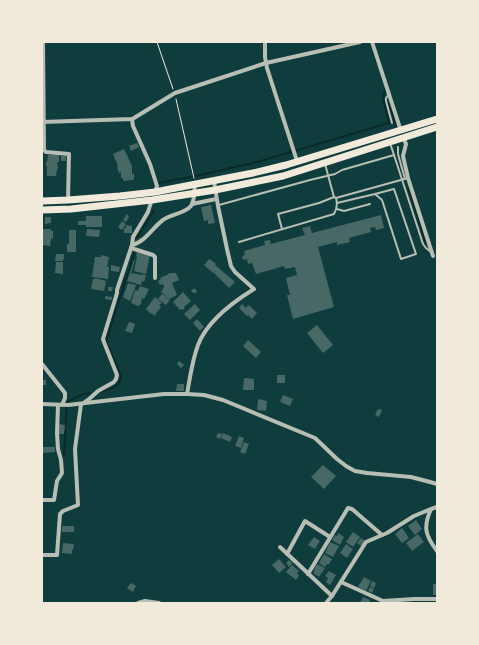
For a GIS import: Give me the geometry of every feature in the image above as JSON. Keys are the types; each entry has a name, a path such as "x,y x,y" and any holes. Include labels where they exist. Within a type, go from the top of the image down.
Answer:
{"highway":[{"path":"42,200 120,196 155,192 194,179 214,181 253,173 297,161 437,119"},
{"path":"42,210 152,200 194,194 283,176 437,127"},
{"path":"63,209 65,200"}],"street":[{"path":"43,42 42,122 44,150 46,152 69,154 65,200"},
{"path":"265,42 267,68 297,161"},
{"path":"42,122 132,119 175,93 266,63 360,42"},
{"path":"372,42 406,144 403,156 405,179 432,254"},
{"path":"81,404 98,391 114,382 116,379 117,375 103,339 133,237 148,212 157,186 150,164 133,126 132,119"},
{"path":"192,204 194,179"},
{"path":"188,394 193,361 198,345 204,334 228,307 236,300 254,289 231,266 216,199 214,181"},
{"path":"131,246 137,244 165,218 186,210 192,204 216,199"},
{"path":"131,246 154,255 155,278"},
{"path":"42,364 65,393 57,433 62,473 57,480 54,500 42,500"},
{"path":"42,404 81,404 96,401 150,396 188,394 204,395 223,400 315,438 337,459 355,471 411,477 437,484"},
{"path":"42,555 57,556 60,514 62,511 78,506 75,449 81,404"},
{"path":"326,603 342,582 366,542 382,535 414,516 431,508 437,507"},
{"path":"308,574 348,508 352,509 382,535"},
{"path":"431,508 427,518 427,535 437,551"},
{"path":"287,554 305,521 330,537"},
{"path":"280,547 332,596"},
{"path":"342,582 383,602 437,599"},
{"path":"138,603 145,601 159,603"}],"lane":[{"path":"389,94 386,101 392,123"},
{"path":"389,142 405,179"},
{"path":"398,147 398,154 405,179"},
{"path":"238,242 334,214 338,203 322,154"},
{"path":"218,206 335,174 342,170 394,155"},
{"path":"282,230 278,214 335,197 405,179"},
{"path":"338,203 394,189 416,254 401,259 382,200 375,194"},
{"path":"337,209 344,211 370,204"}],"path":[{"path":"157,42 175,93 194,179"}],"building":[{"path":"137,143 139,147 131,151 129,146"},
{"path":"124,149 132,166 132,174 134,174 133,180 123,181 123,178 121,178 121,172 119,173 113,154"},
{"path":"48,155 59,155 56,176 47,176 46,162"},
{"path":"61,156 66,156 66,161 61,161"},
{"path":"211,205 215,223 208,224 208,220 204,221 201,207"},
{"path":"127,214 129,217 126,222 123,220"},
{"path":"381,215 384,228 376,230 375,227 370,228 371,232 349,238 350,242 337,245 337,242 318,247 334,307 293,319 287,295 290,295 286,278 297,275 295,267 285,269 284,266 256,274 252,263 248,264 247,259 243,260 242,256 245,255 244,251 265,245 264,241 270,240 271,244 305,235 302,228 310,226 312,233"},
{"path":"86,216 102,216 102,227 86,227 86,225 78,225 78,221 86,221"},
{"path":"45,217 51,217 51,223 45,224"},
{"path":"122,221 126,224 122,230 118,227"},
{"path":"126,225 132,226 132,233 124,233 124,228 126,228"},
{"path":"43,229 51,229 51,231 53,231 53,239 51,238 50,246 42,245"},
{"path":"87,229 100,230 99,237 86,236"},
{"path":"69,230 76,230 76,252 67,252 67,244 69,244"},
{"path":"137,252 150,255 146,274 134,271"},
{"path":"56,254 64,254 63,261 55,261"},
{"path":"101,255 109,257 107,267 109,267 108,279 92,277 95,257 101,257"},
{"path":"209,259 235,282 229,288 214,273 216,270 213,273 204,265"},
{"path":"134,260 131,273 146,275 144,282 142,281 141,285 127,281"},
{"path":"56,262 63,262 63,274 55,273"},
{"path":"111,265 120,267 119,272 111,271"},
{"path":"168,273 176,273 179,280 172,283 177,295 169,299 161,292 164,287 163,284 160,285 158,281 161,279 160,278 169,274"},
{"path":"95,278 106,281 104,291 91,289 93,279"},
{"path":"128,283 136,285 130,301 123,297"},
{"path":"140,286 149,289 144,299 142,298 141,304 138,306 131,303 135,290 138,291"},
{"path":"108,287 113,287 112,291 108,291"},
{"path":"194,288 197,291 195,294 191,291"},
{"path":"183,292 191,301 184,307 185,308 183,310 180,310 173,302"},
{"path":"162,294 170,300 166,305 158,299"},
{"path":"105,296 112,297 112,300 105,299"},
{"path":"155,297 162,303 159,305 161,307 154,316 146,309"},
{"path":"195,304 200,310 190,320 184,314"},
{"path":"242,304 246,308 248,305 257,313 252,319 239,308"},
{"path":"197,319 204,327 200,331 193,323"},
{"path":"129,322 135,324 132,333 125,331"},
{"path":"317,325 333,345 323,353 307,333"},
{"path":"248,340 261,352 256,358 243,346"},
{"path":"179,361 184,365 181,368 177,364"},
{"path":"277,375 285,375 285,383 277,383"},
{"path":"244,378 254,379 254,390 243,390"},
{"path":"42,380 46,380 46,385 42,385"},
{"path":"177,384 184,384 184,391 176,391"},
{"path":"283,395 293,399 290,406 280,402"},
{"path":"258,399 267,401 266,411 257,410"},
{"path":"378,409 382,410 379,417 375,415"},
{"path":"59,424 65,425 64,434 59,434"},
{"path":"218,433 222,434 220,439 216,437"},
{"path":"223,433 232,437 230,442 221,438"},
{"path":"239,436 244,438 241,448 235,446"},
{"path":"244,442 249,444 245,454 240,452"},
{"path":"42,447 55,447 55,452 42,453"},
{"path":"323,465 336,476 324,489 311,477"},
{"path":"416,520 422,529 415,535 408,526"},
{"path":"62,526 74,526 74,532 62,532"},
{"path":"402,528 409,538 402,543 395,534"},
{"path":"353,532 360,537 353,547 346,542"},
{"path":"338,533 344,537 340,545 332,540"},
{"path":"418,534 424,542 412,551 406,543"},
{"path":"314,537 320,541 315,549 308,545"},
{"path":"361,538 365,541 361,546 357,543"},
{"path":"330,542 339,546 333,557 325,553"},
{"path":"63,543 74,544 72,554 62,553"},
{"path":"346,544 353,549 347,558 340,553"},
{"path":"324,554 332,559 325,567 319,563"},
{"path":"279,559 286,567 279,573 272,565"},
{"path":"289,560 293,563 289,567 286,563"},
{"path":"317,564 325,568 319,577 313,573"},
{"path":"292,565 299,571 297,573 299,576 296,580 286,572"},
{"path":"329,571 336,575 330,585 326,582 328,578 325,576"},
{"path":"364,577 371,581 366,591 358,587"},
{"path":"372,581 376,583 374,588 370,586"},
{"path":"131,583 136,586 133,592 127,588"},
{"path":"433,584 437,584 437,595 433,595"},
{"path":"370,587 374,589 372,593 368,591"},
{"path":"363,597 370,600 369,603 360,603"}],"waterway":[{"path":"370,42 377,64"},
{"path":"158,183 257,162 389,123 383,99 384,92 386,91 385,89"},
{"path":"389,101 395,123"},
{"path":"409,190 426,243"},
{"path":"137,238 154,210"},
{"path":"99,392 113,387 119,383 120,380 121,376 106,341 135,251"},
{"path":"64,455 67,402 83,394 91,393"}]}
